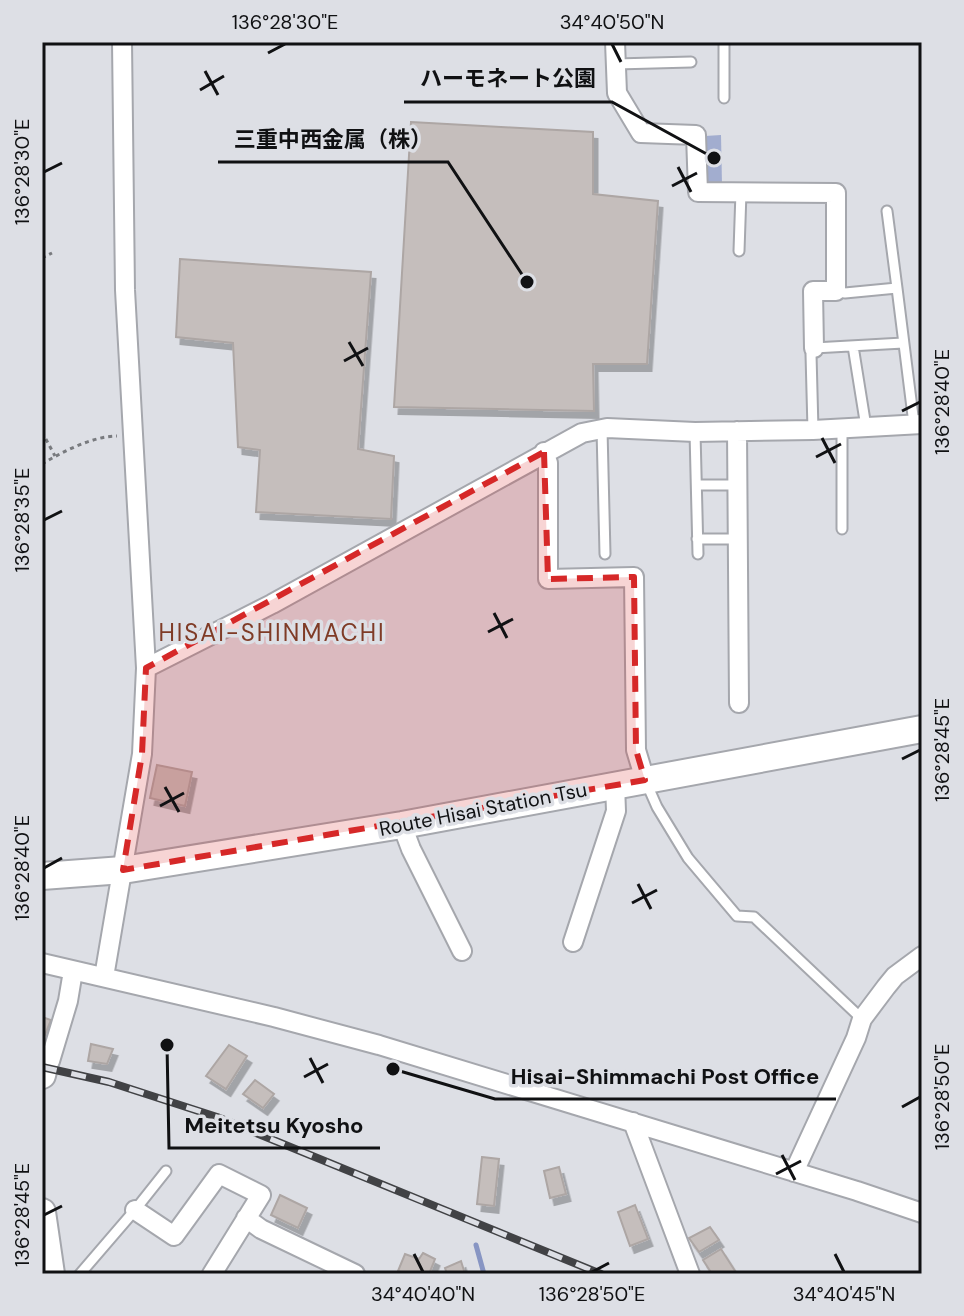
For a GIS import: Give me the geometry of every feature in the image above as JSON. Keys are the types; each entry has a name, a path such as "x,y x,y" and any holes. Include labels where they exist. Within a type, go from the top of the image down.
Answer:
{"main road":[{"name":"Route Hisai Station Tsu","path":"42,876 123,870 402,825 922,729"},
{"path":"42,1212 51,1274"}],"street":[{"path":"104,977 142,754 146,668 125,290 122,42"},
{"path":"615,42 617,93 641,133 696,135 698,192 836,193 836,291 813,291 814,348"},
{"path":"146,668 272,604 582,433 602,429 695,432 918,424"},
{"path":"737,431 739,703"},
{"path":"544,452 548,463 548,579 634,577 636,750 645,780"},
{"path":"573,942 616,811 615,785"},
{"path":"402,825 462,951"},
{"path":"794,1172 862,1019 895,976 922,956"},
{"path":"42,963 379,1045 922,1213"},
{"path":"43,1071 50,1061 64,1016 73,971"},
{"path":"633,1122 690,1274"},
{"path":"135,1210 174,1236 219,1174 261,1195 212,1274"},
{"path":"246,1218 261,1229 355,1274"}],"lane":[{"path":"724,42 724,98"},
{"path":"616,64 691,62"},
{"path":"739,251 741,192"},
{"path":"887,211 903,343 918,424"},
{"path":"836,291 845,293 897,288"},
{"path":"813,430 811,354 814,348 903,343"},
{"path":"853,346 866,427"},
{"path":"842,428 842,529"},
{"path":"602,429 605,554"},
{"path":"695,432 698,554"},
{"path":"697,485 738,485"},
{"path":"697,539 738,539"},
{"path":"645,780 657,807 688,858 737,916 754,917 862,1019"},
{"path":"80,1274 166,1171"}],"path":[{"path":"42,258 52,253"},
{"path":"42,432 55,456"},
{"path":"42,464 104,436 133,436"}],"highlighted area":[{"path":"544,452 548,579 634,577 636,750 645,780 123,870 142,754 146,668"}],"shaded area":[{"path":"721,135 722,185 706,180 705,136"}],"building":[{"path":"411,122 593,132 593,194 658,201 647,364 593,364 594,411 394,407"},
{"path":"180,259 371,272 358,449 394,456 391,519 256,512 260,450 238,447 233,343 176,337"},
{"path":"157,765 192,772 185,806 150,798"},
{"path":"42,1017 51,1020 42,1042"},
{"path":"91,1044 113,1049 107,1064 88,1061"},
{"path":"229,1045 247,1056 226,1089 206,1076"},
{"path":"255,1080 274,1094 263,1108 243,1094"},
{"path":"482,1157 499,1159 494,1206 477,1204"},
{"path":"559,1167 566,1194 550,1198 544,1171"},
{"path":"280,1195 307,1208 298,1228 271,1215"},
{"path":"635,1205 648,1239 630,1246 618,1212"},
{"path":"710,1227 719,1240 699,1252 689,1238"},
{"path":"721,1249 737,1274 712,1274 703,1260"},
{"path":"423,1253 435,1259 429,1274 398,1271 405,1254 419,1259"},
{"path":"461,1261 465,1274 447,1274 445,1268"}],"waterway":[{"path":"476,1245 484,1274"}],"railway":[{"path":"42,1067 109,1082 217,1117 601,1274"}],"place":[{"name":"ハーモネート公園","path":"714,158"},
{"name":"三重中西金属（株）","path":"527,282"},
{"name":"Meitetsu Kyosho","path":"167,1045"},
{"name":"Hisai-Shimmachi Post Office","path":"393,1069"}],"district":[{"name":"HISAI-SHINMACHI","path":"272,633"}]}
